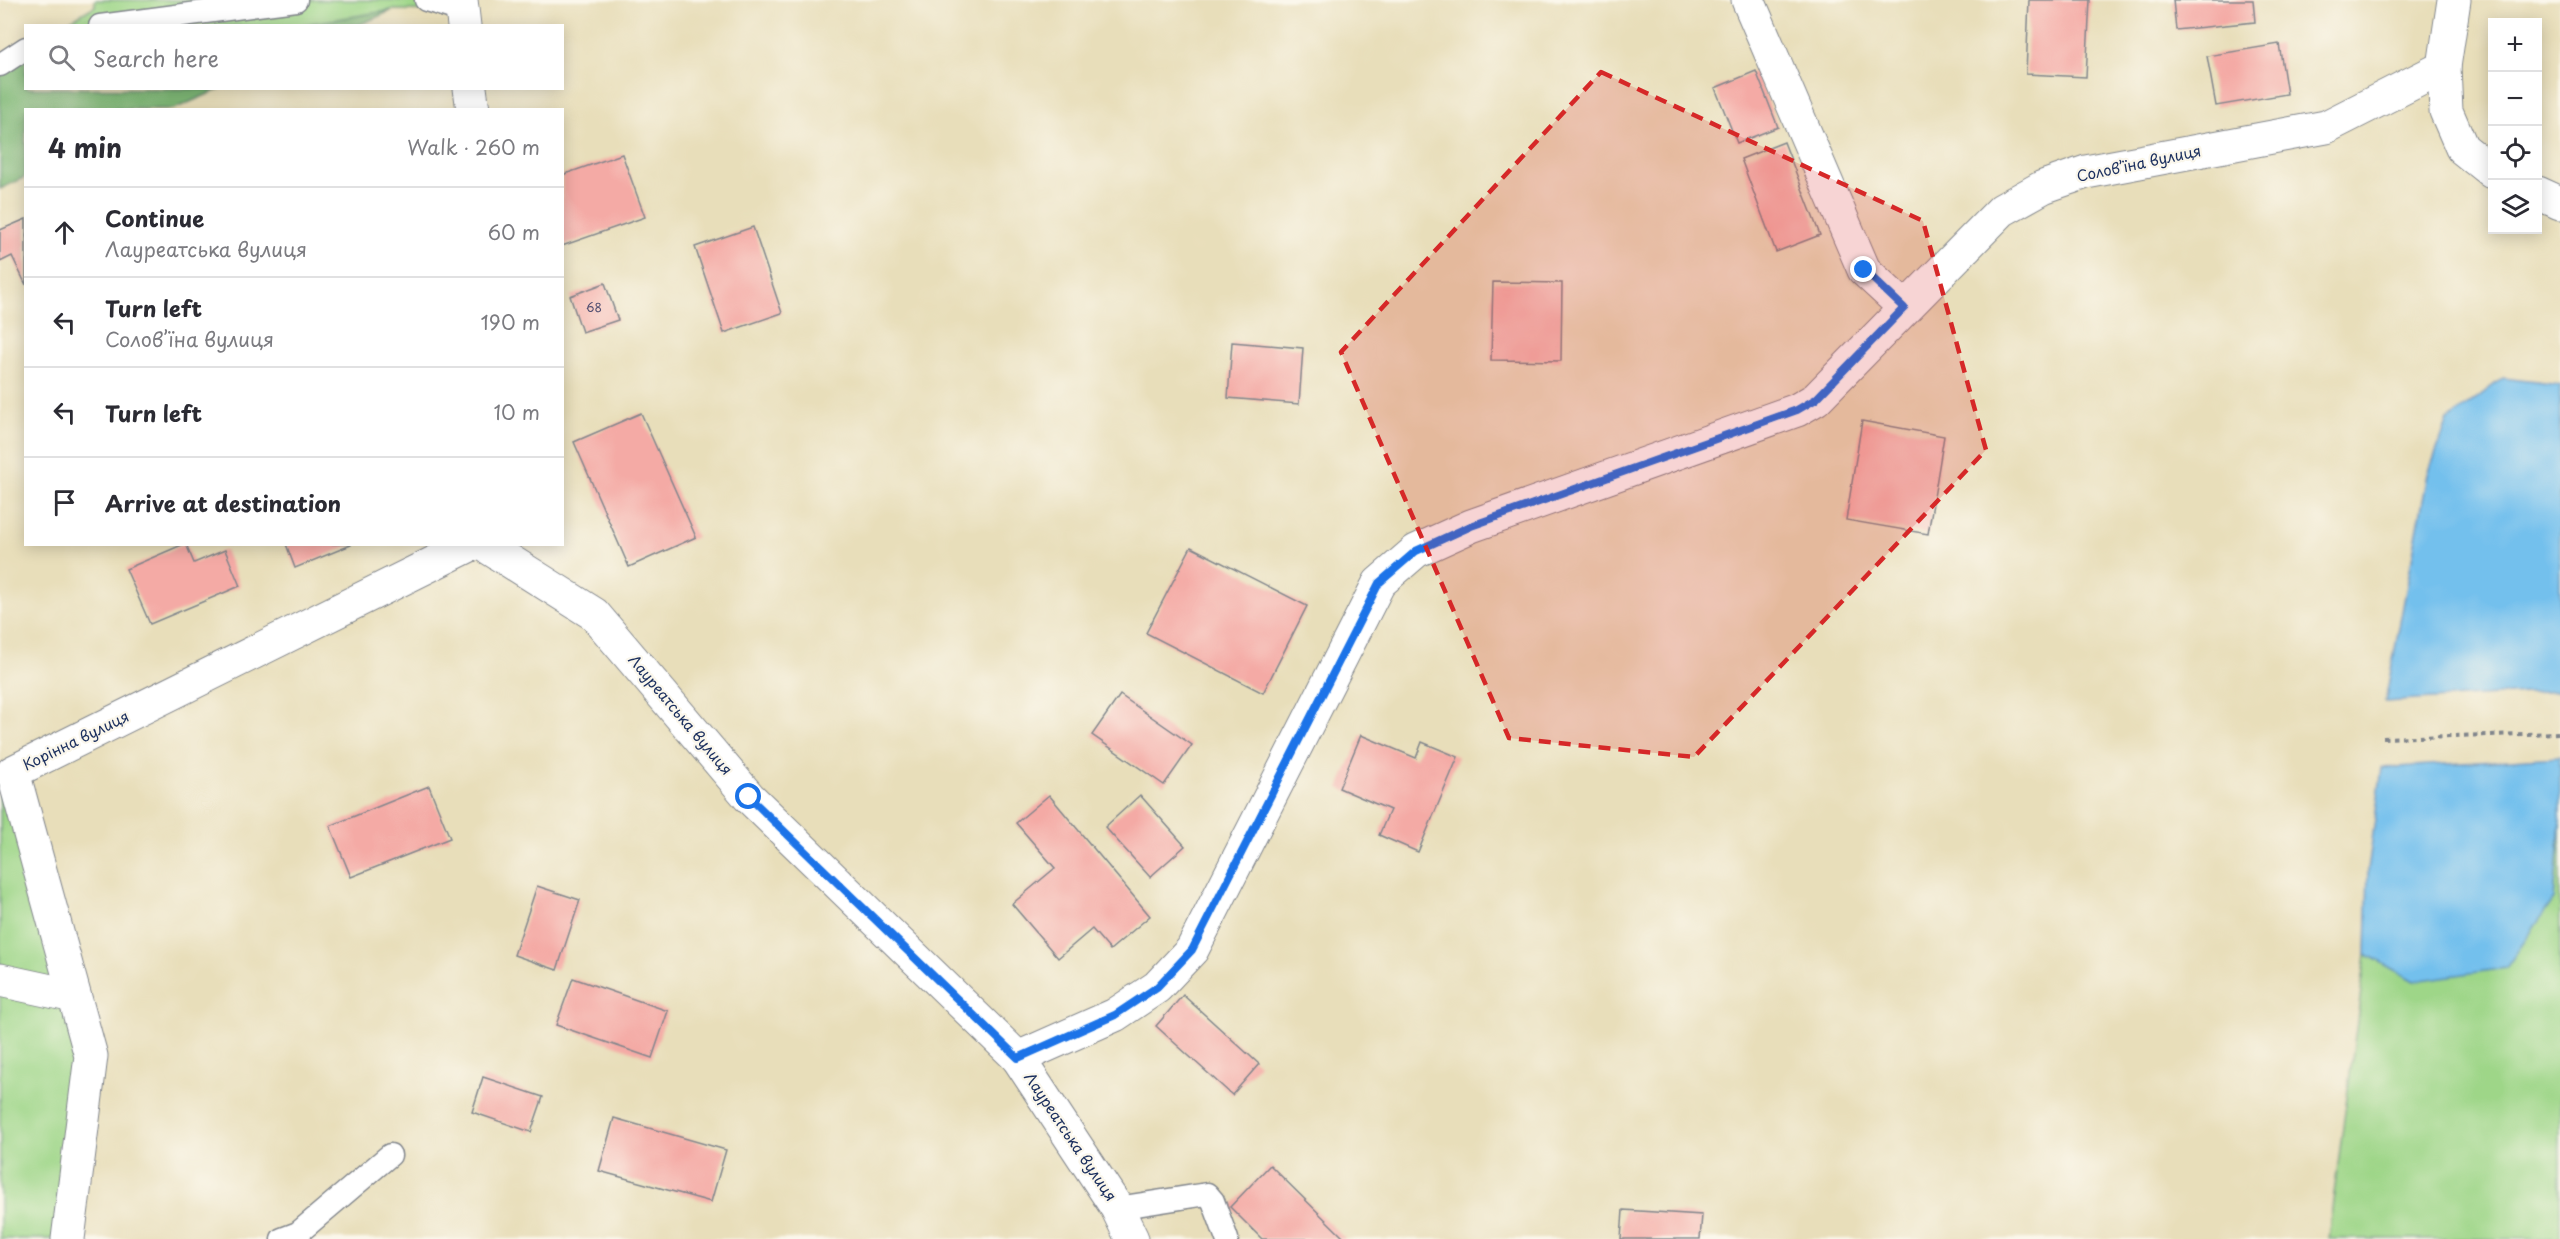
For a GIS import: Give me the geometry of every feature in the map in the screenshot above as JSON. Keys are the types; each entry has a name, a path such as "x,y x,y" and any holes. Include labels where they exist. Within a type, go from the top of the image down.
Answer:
{"street":[{"path":"1748,0 1864,270 1904,308"},
{"path":"2454,0 2444,67 2446,111 2462,148 2488,168"},
{"name":"Соловʼїна вулиця","path":"1018,1058 1115,1015 1157,987 1192,950 1379,583 1416,551 1471,526 1797,410 1816,399 2002,210 2043,187 2086,172 2326,127 2444,67"},
{"path":"470,90 472,108"},
{"path":"2542,195 2560,203"},
{"name":"Корінна вулиця","path":"68,1239 91,1056 7,776 468,546"},
{"name":"Лауреатська вулиця","path":"486,546 594,614 749,797 1018,1058 1118,1208 1132,1239"},
{"path":"0,980 74,996"}],"lane":[{"path":"115,24 296,0"},
{"path":"426,0 462,12"},
{"path":"0,65 24,49"},
{"path":"282,1239 298,1233 390,1155"},
{"path":"1118,1208 1207,1194 1213,1201 1227,1239"}],"path":[{"path":"2383,738 2560,733"}],"highlighted area":[{"path":"1601,72 1923,221 1986,450 1694,757 1509,738 1341,352"}],"green space":[{"path":"95,0 461,0 462,11 393,10 312,24 64,24 95,6"},
{"path":"393,10 361,24 307,24"},
{"path":"24,47 24,90 218,90 176,108 24,108 24,177 0,189 0,61"},
{"path":"0,780 91,1056 68,1239 0,1239"},
{"path":"2560,820 2560,1239 2328,1239 2366,954 2414,981 2554,899"}],"water":[{"path":"2503,378 2560,385 2560,691 2385,702 2428,474 2448,420"},
{"path":"2560,757 2560,820 2554,899 2506,968 2414,981 2366,954 2368,870 2382,768"}],"building":[{"path":"2029,0 2090,0 2086,77 2026,74"},
{"path":"2173,0 2253,0 2255,22 2176,30"},
{"path":"2279,44 2287,94 2216,106 2207,56"},
{"path":"1756,71 1778,127 1737,143 1715,88"},
{"path":"1784,142 1820,235 1776,252 1741,159"},
{"path":"622,154 645,217 564,245 564,174"},
{"path":"24,220 24,281 12,256 0,262 0,230"},
{"path":"753,227 782,313 724,333 695,247"},
{"path":"1493,282 1562,283 1561,361 1491,360"},
{"path":"605,283 618,320 582,332 570,296"},
{"path":"1232,342 1303,348 1299,404 1228,398"},
{"path":"641,413 696,537 629,567 574,442"},
{"path":"1862,421 1944,436 1928,534 1846,520"},
{"path":"179,546 187,546 194,563 225,550 240,586 150,624 126,569"},
{"path":"287,546 349,546 295,568"},
{"path":"1191,547 1307,606 1263,693 1146,633"},
{"path":"1120,695 1192,745 1164,785 1092,735"},
{"path":"1361,735 1416,758 1422,742 1458,757 1418,852 1379,835 1390,810 1339,788"},
{"path":"429,786 450,838 351,877 330,826"},
{"path":"1049,795 1150,916 1110,950 1092,929 1058,958 1012,904 1055,868 1016,823"},
{"path":"1140,795 1185,846 1150,877 1105,827"},
{"path":"537,886 580,900 557,970 514,955"},
{"path":"573,978 668,1011 652,1058 556,1025"},
{"path":"1183,995 1259,1064 1232,1095 1156,1026"},
{"path":"483,1077 543,1097 531,1132 472,1112"},
{"path":"614,1118 726,1150 711,1202 599,1171"},
{"path":"1270,1165 1345,1239 1262,1239 1230,1207"},
{"path":"1623,1210 1702,1215 1700,1239 1621,1239"}],"route":[{"path":"749,797 1018,1058 1115,1015 1157,987 1192,950 1379,583 1416,551 1471,526 1797,410 1816,399 1904,308 1864,270"}]}
